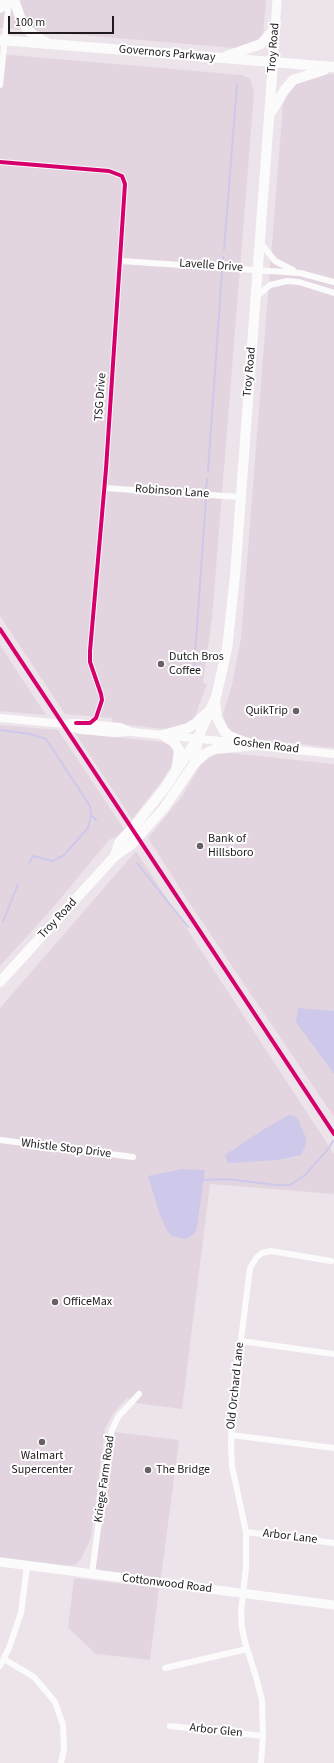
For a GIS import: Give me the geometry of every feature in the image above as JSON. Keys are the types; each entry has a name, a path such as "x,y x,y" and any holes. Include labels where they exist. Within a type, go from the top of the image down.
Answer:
{"main road":[{"path":"0,8 8,0"},
{"path":"14,0 20,17 27,29 36,37 49,44"},
{"name":"Troy Road","path":"115,856 119,843 137,823 198,738 216,697 227,649 256,297 277,0"},
{"path":"222,58 261,44 272,32 276,23"},
{"name":"Governors Parkway","path":"2,40 333,67"},
{"path":"270,114 284,91 293,80 333,67"},
{"path":"216,697 217,718 224,731 229,736 254,745"},
{"path":"164,735 192,725 212,708"},
{"path":"164,735 174,742 179,750 176,770"},
{"name":"Troy Road","path":"0,982 115,856 130,845 155,819 182,783 194,764 198,738"},
{"path":"194,764 206,753 215,749 254,745"},
{"name":"Cottonwood Road","path":"0,1562 334,1605"}],"street":[{"path":"0,85 2,40 8,0"},
{"name":"TSG Drive","path":"0,162 109,170 122,176 126,188 90,662 102,700 96,718 90,723 76,723"},
{"name":"Lavelle Drive","path":"260,242 275,261 300,273"},
{"name":"Lavelle Drive","path":"121,261 300,273 334,282"},
{"path":"256,297 270,285 287,282 299,282 334,293"},
{"name":"Robinson Lane","path":"104,488 240,497"},
{"path":"0,718 120,727 132,732"},
{"path":"64,724 71,728 82,730 114,733 132,732"},
{"name":"Goshen Road","path":"132,732 334,754"},
{"name":"Whistle Stop Drive","path":"0,1140 133,1157"},
{"name":"Old Orchard Lane","path":"261,1763 263,1736 262,1700 246,1649 242,1628 242,1593 246,1567 246,1532 232,1466 231,1435 232,1411 250,1268 257,1257 262,1253 271,1251 331,1261"},
{"path":"241,1341 334,1354"},
{"name":"Kriege Farm Road","path":"92,1574 112,1430 118,1417 139,1394"},
{"path":"231,1435 334,1448"},
{"name":"Arbor Lane","path":"246,1532 313,1539 334,1543"},
{"path":"0,1666 15,1632 21,1613 27,1566"},
{"path":"166,1668 246,1649"},
{"path":"4,1659 34,1677 55,1702 63,1725 64,1750 61,1763"},
{"name":"Arbor Glen","path":"170,1726 263,1736"}],"shaded area":[{"path":"0,0 266,0 263,36 261,42 240,48 233,48 0,28"},
{"path":"0,54 242,75 249,78 252,84 254,93 212,618 203,683 207,684 194,719 189,724 168,729 154,728 112,723 112,718 65,714 0,616"},
{"path":"334,74 334,748 240,737 235,735 227,727 223,714 232,685 241,638 283,104 285,97 293,85 316,76"},
{"path":"0,645 46,715 0,711"},
{"path":"0,725 58,730 124,829 116,837 109,840 51,910 0,966"},
{"path":"75,733 163,742 173,749 175,759 162,781 132,819"},
{"path":"221,752 334,764 334,1117 190,904 148,838 183,795 202,762 214,754"},
{"path":"136,851 334,1154 334,1194 210,1184 182,1409 136,1403 127,1398 113,1414 105,1429 91,1538 81,1559 76,1564 69,1566 0,1557 0,1008"},
{"path":"298,1008 334,1011 334,1074 296,1022"},
{"path":"289,1115 295,1116 299,1121 306,1138 306,1145 301,1155 278,1160 228,1163 225,1155 264,1129"},
{"path":"182,1169 205,1170 197,1228 195,1233 186,1239 172,1236 167,1231 160,1215 148,1176"},
{"path":"114,1432 179,1440 161,1578 100,1570 96,1568 95,1565"},
{"path":"74,1578 159,1588 150,1660 96,1654 68,1628"}],"waterway":[{"path":"224,249 237,85"},
{"path":"223,257 223,262"},
{"path":"208,471 222,272"},
{"path":"206,490 207,479"},
{"path":"194,668 206,499"},
{"path":"0,730 30,734 46,739 90,806 91,815 96,820"},
{"path":"29,863 33,856 53,861 64,855 88,828 91,815"},
{"path":"137,863 188,927"},
{"path":"3,922 18,884"},
{"path":"203,1180 227,1179 277,1185 290,1185 305,1175 329,1148 333,1141"}],"cycle path":[{"path":"0,162 109,171 122,176 125,184 106,469 90,651 90,662 102,700 96,718 90,723 76,723"},
{"path":"0,629 334,1134"}],"place":[{"name":"Dutch Bros Coffee","path":"161,664"},
{"name":"QuikTrip","path":"296,711"},
{"name":"Bank of Hillsboro","path":"200,846"},
{"name":"OfficeMax","path":"55,1302"},
{"name":"Walmart Supercenter","path":"42,1442"},
{"name":"The Bridge","path":"148,1470"}]}
